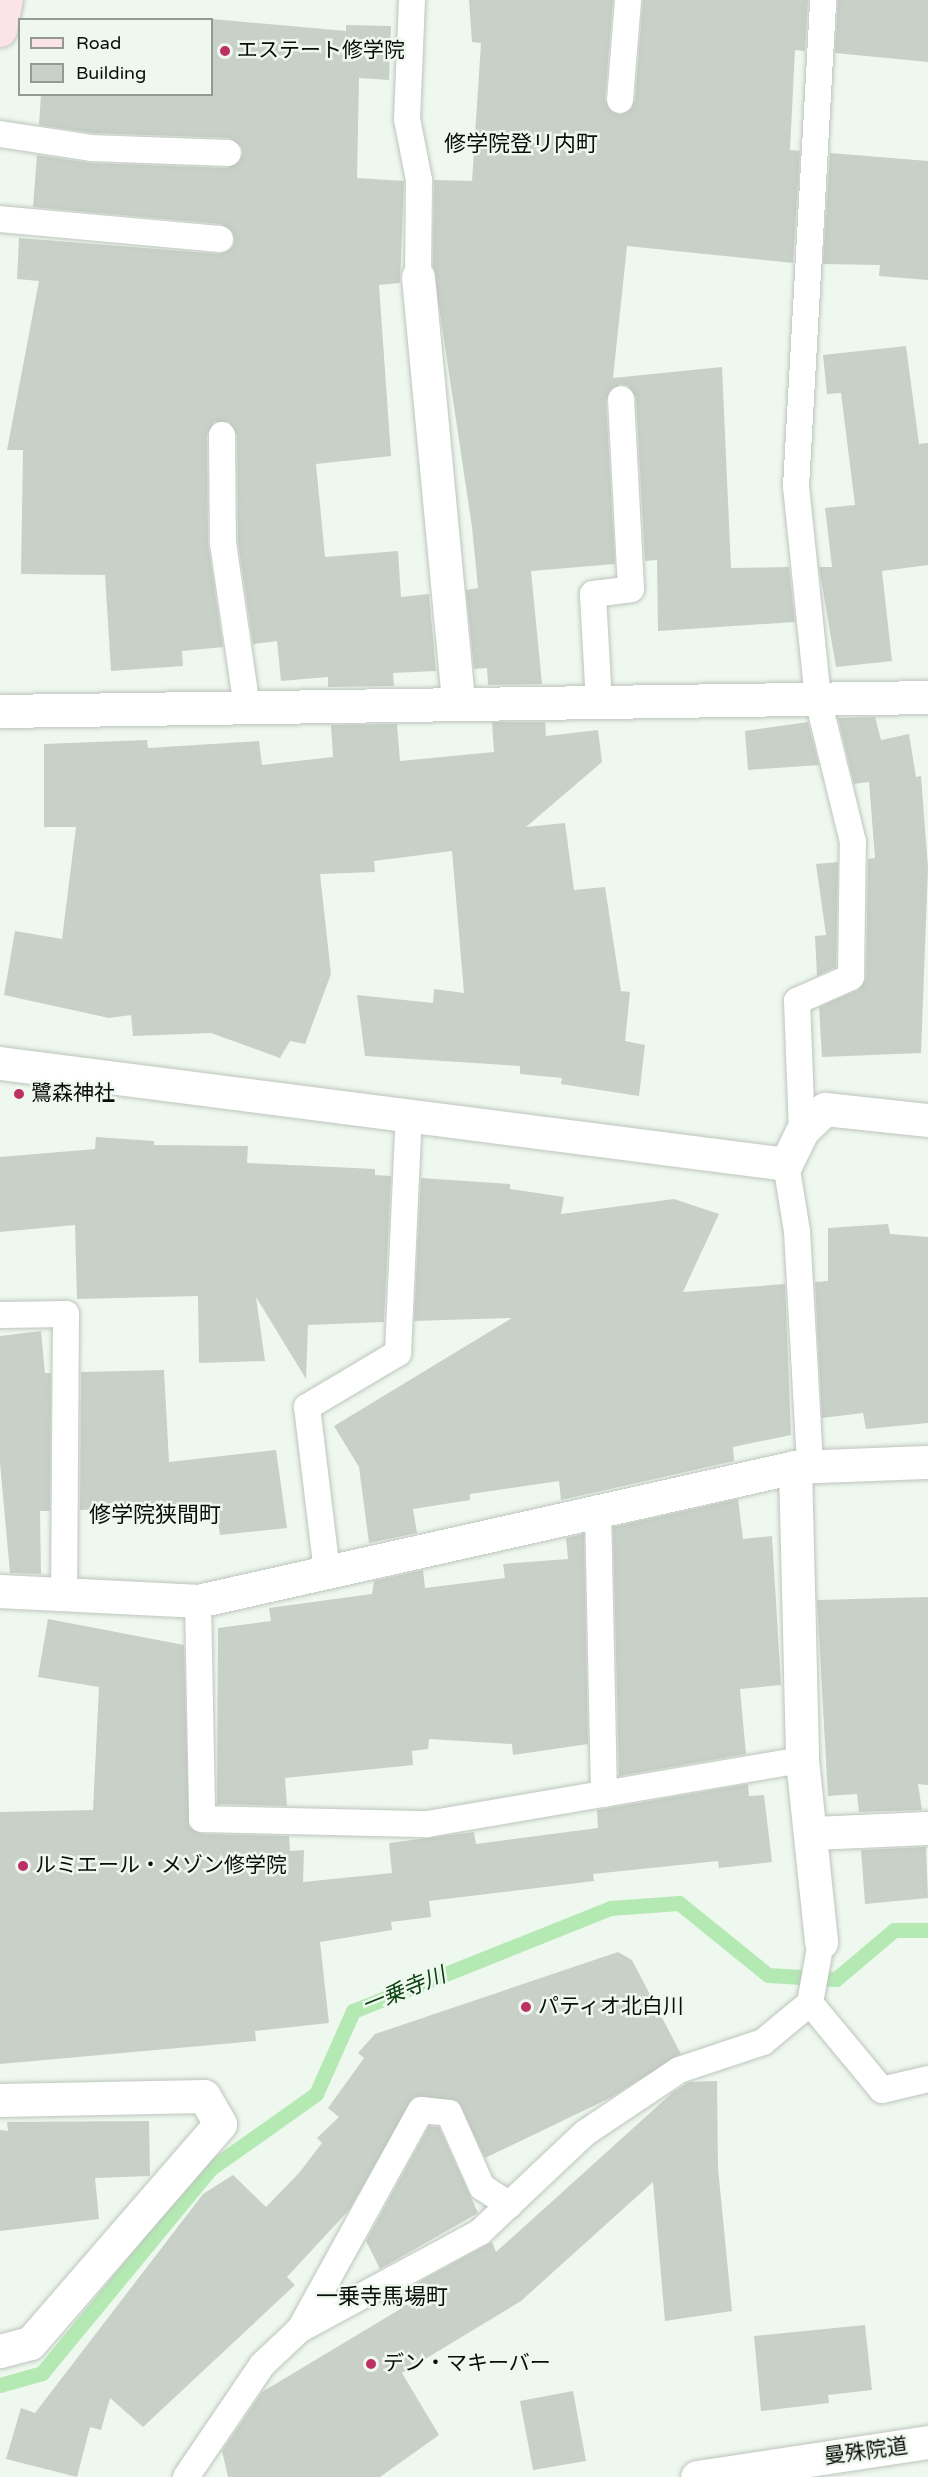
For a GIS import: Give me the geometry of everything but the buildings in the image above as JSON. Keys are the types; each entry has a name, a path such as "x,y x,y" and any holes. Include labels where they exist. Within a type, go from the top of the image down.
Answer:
{"main road":[{"path":"0,30 6,0"}],"street":[{"path":"418,277 458,704"},
{"path":"0,711 928,697"},
{"path":"0,1063 786,1164 802,1131 825,1109 928,1120"},
{"path":"0,1591 198,1601 598,1508 803,1466 928,1462"},
{"path":"803,1466 802,1760 812,1833 821,1942"},
{"path":"812,1833 928,1828"},
{"path":"0,2100 204,2096 220,2124 30,2343 0,2351"},
{"name":"曼殊院道","path":"697,2477 928,2442"}],"lane":[{"path":"412,0 408,119 418,180 418,277"},
{"path":"620,100 628,0"},
{"path":"802,1131 797,1001 851,977 853,842 818,699 796,487 823,0"},
{"path":"0,134 91,148 228,153"},
{"path":"0,219 220,239"},
{"path":"599,703 593,594 631,589 621,399"},
{"path":"222,435 223,543 247,708"},
{"path":"327,1572 308,1407 398,1353 409,1115"},
{"path":"786,1164 796,1231 803,1466"},
{"path":"0,1315 66,1314 64,1594"},
{"path":"598,1508 604,1794"},
{"path":"198,1601 202,1819 427,1824 802,1760"},
{"path":"186,2477 262,2366 299,2330 480,2232 585,2133 679,2070 763,2042 810,2003 821,1942"},
{"path":"810,2003 882,2090 928,2079"},
{"path":"299,2330 421,2110 448,2113 482,2187 510,2205"}],"waterway":[{"name":"一乗寺川","path":"0,2385 42,2373 210,2169 316,2094 353,2011 610,1908 679,1903 768,1975 836,1979 894,1930 928,1930"}],"place":[{"name":"エステート修学院","path":"225,51"},
{"name":"鷺森神社","path":"19,1094"},
{"name":"ルミエール・メゾン修学院","path":"23,1866"},
{"name":"パティオ北白川","path":"526,2007"},
{"name":"デン・マキーバー","path":"371,2364"}],"district":[{"name":"修学院登リ内町","path":"521,145"},
{"name":"修学院狭間町","path":"155,1516"},
{"name":"一乗寺馬場町","path":"382,2298"}]}
